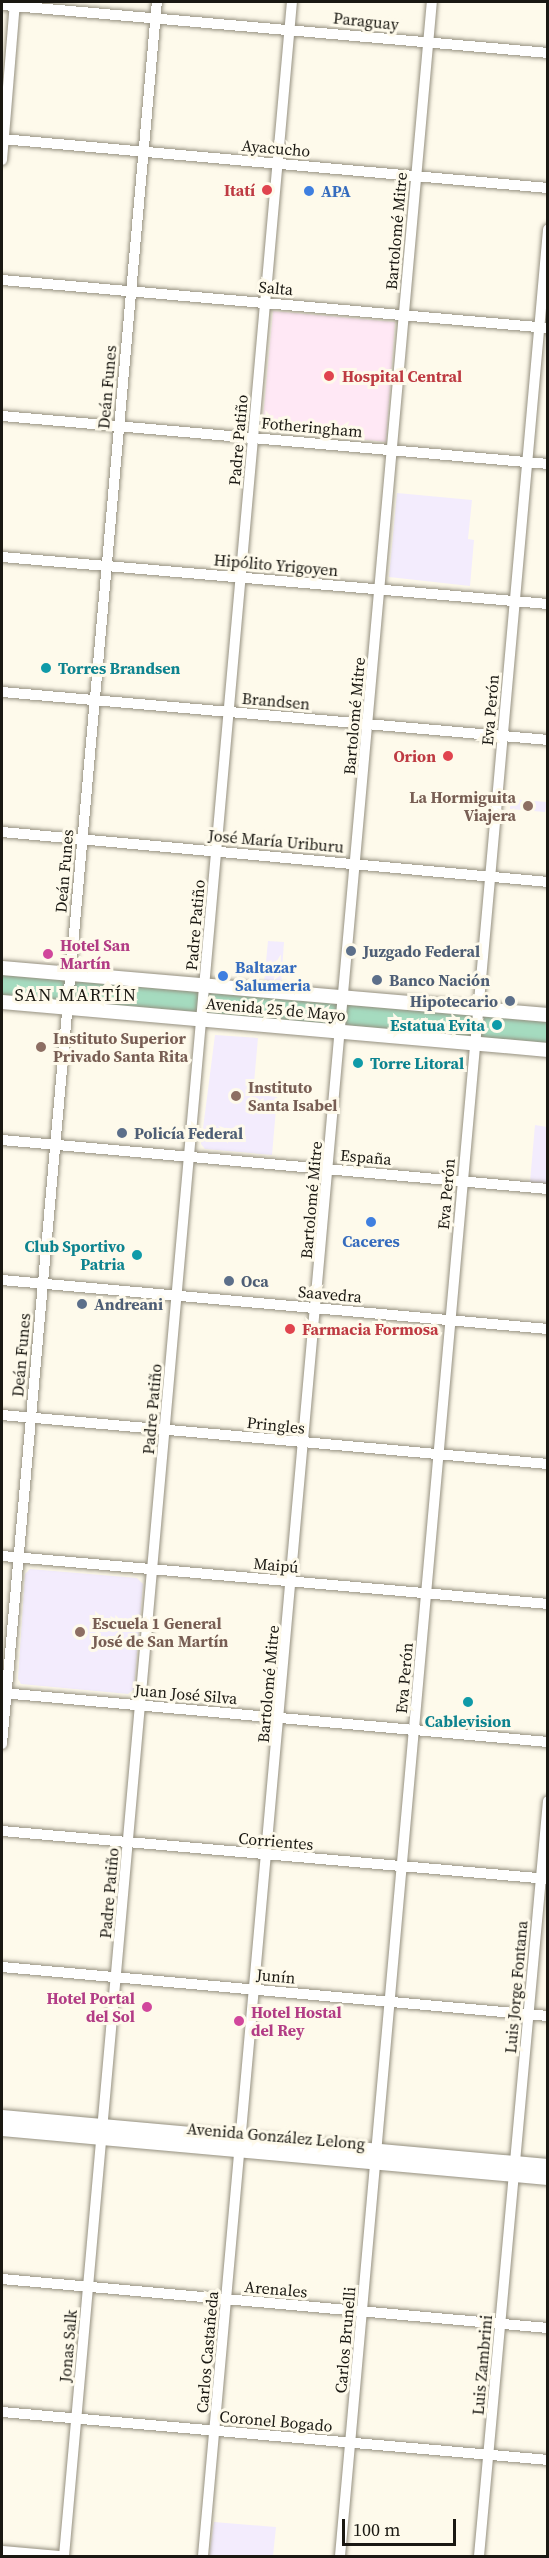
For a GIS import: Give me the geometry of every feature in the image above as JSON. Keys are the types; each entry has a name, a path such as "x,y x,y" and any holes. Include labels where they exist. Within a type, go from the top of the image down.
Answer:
{"main road":[{"name":"Avenida 25 de Mayo","path":"2,968 548,1015"},
{"name":"Avenida 25 de Mayo","path":"2,1002 548,1050"},
{"name":"Avenida González Lelong","path":"2,2117 103,2131 514,2170 548,2178"},
{"name":"Avenida González Lelong","path":"2,2128 103,2131"},
{"name":"Avenida González Lelong","path":"514,2170 548,2166"}],"street":[{"name":"Deán Funes","path":"2,1744 4,1693 56,1144 157,2"},
{"name":"Padre Patiño","path":"103,2131 292,2"},
{"name":"Bartolomé Mitre","path":"242,2144 432,2"},
{"name":"Paraguay","path":"2,5 15,4 155,19 548,53"},
{"path":"2,160 15,4"},
{"name":"Ayacucho","path":"2,139 548,188"},
{"name":"Eva Perón","path":"377,2157 514,600 543,327 548,229"},
{"name":"Salta","path":"2,280 543,327"},
{"name":"Fotheringham","path":"2,416 254,436 548,464"},
{"name":"Hipólito Yrigoyen","path":"2,557 548,604"},
{"name":"Brandsen","path":"2,692 548,740"},
{"name":"José María Uriburu","path":"2,832 548,882"},
{"name":"España","path":"2,1140 548,1189"},
{"name":"Saavedra","path":"2,1280 548,1329"},
{"name":"Pringles","path":"2,1415 548,1464"},
{"name":"Maipú","path":"2,1556 548,1604"},
{"name":"Juan José Silva","path":"4,1693 548,1742"},
{"name":"Luis Jorge Fontana","path":"514,2170 544,1879 548,1801"},
{"name":"Corrientes","path":"2,1831 544,1879"},
{"name":"Junín","path":"2,1967 548,2016"},
{"name":"Jonas Salk","path":"62,2556 103,2131"},
{"name":"Carlos Castañeda","path":"203,2556 242,2144"},
{"name":"Carlos Brunelli","path":"340,2556 377,2157"},
{"name":"Luis Zambrini","path":"479,2556 514,2170"},
{"name":"Arenales","path":"2,2279 548,2328"},
{"name":"Coronel Bogado","path":"2,2412 548,2460"},
{"path":"2,2551 62,2556"}],"shaded area":[{"name":"Hospital Central","path":"273,311 395,322 386,442 262,429"},
{"path":"397,493 472,500 468,539 474,540 470,586 389,577"},
{"name":"La Hormiguita Viajera","path":"510,799 547,802 545,812 510,809"},
{"path":"268,941 284,942 281,985 264,983"},
{"name":"Instituto Santa Isabel","path":"215,1035 258,1038 253,1094 277,1097 272,1155 205,1149 201,1144"},
{"path":"535,1125 547,1127 547,1184 530,1182"},
{"name":"Escuela 1 General José de San Martín","path":"30,1569 137,1578 143,1584 134,1689 128,1694 21,1684 18,1679 25,1574"},
{"path":"214,2522 276,2527 273,2556 209,2556"}],"green space":[{"path":"2,975 547,1022 547,1043 2,995"}],"place":[{"name":"Itatí","path":"267,190"},
{"name":"APA","path":"309,191"},
{"name":"Hospital Central","path":"329,376"},
{"name":"Torres Brandsen","path":"46,668"},
{"name":"Orion","path":"448,756"},
{"name":"La Hormiguita Viajera","path":"528,806"},
{"name":"Juzgado Federal","path":"351,951"},
{"name":"Hotel San Martín","path":"48,954"},
{"name":"Baltazar Salumeria","path":"223,976"},
{"name":"Banco Nación","path":"377,980"},
{"name":"Hipotecario","path":"510,1001"},
{"name":"Estatua Evita","path":"497,1025"},
{"name":"Instituto Superior Privado Santa Rita","path":"41,1047"},
{"name":"Torre Litoral","path":"358,1063"},
{"name":"Instituto Santa Isabel","path":"236,1096"},
{"name":"Policía Federal","path":"122,1133"},
{"name":"Caceres","path":"371,1222"},
{"name":"Club Sportivo Patria","path":"137,1255"},
{"name":"Oca","path":"229,1281"},
{"name":"Andreani","path":"82,1304"},
{"name":"Farmacia Formosa","path":"290,1329"},
{"name":"Escuela 1 General José de San Martín","path":"80,1632"},
{"name":"Cablevision","path":"468,1702"},
{"name":"Hotel Portal del Sol","path":"147,2007"},
{"name":"Hotel Hostal del Rey","path":"239,2021"}],"district":[{"name":"SAN MARTÍN","path":"76,995"}]}
